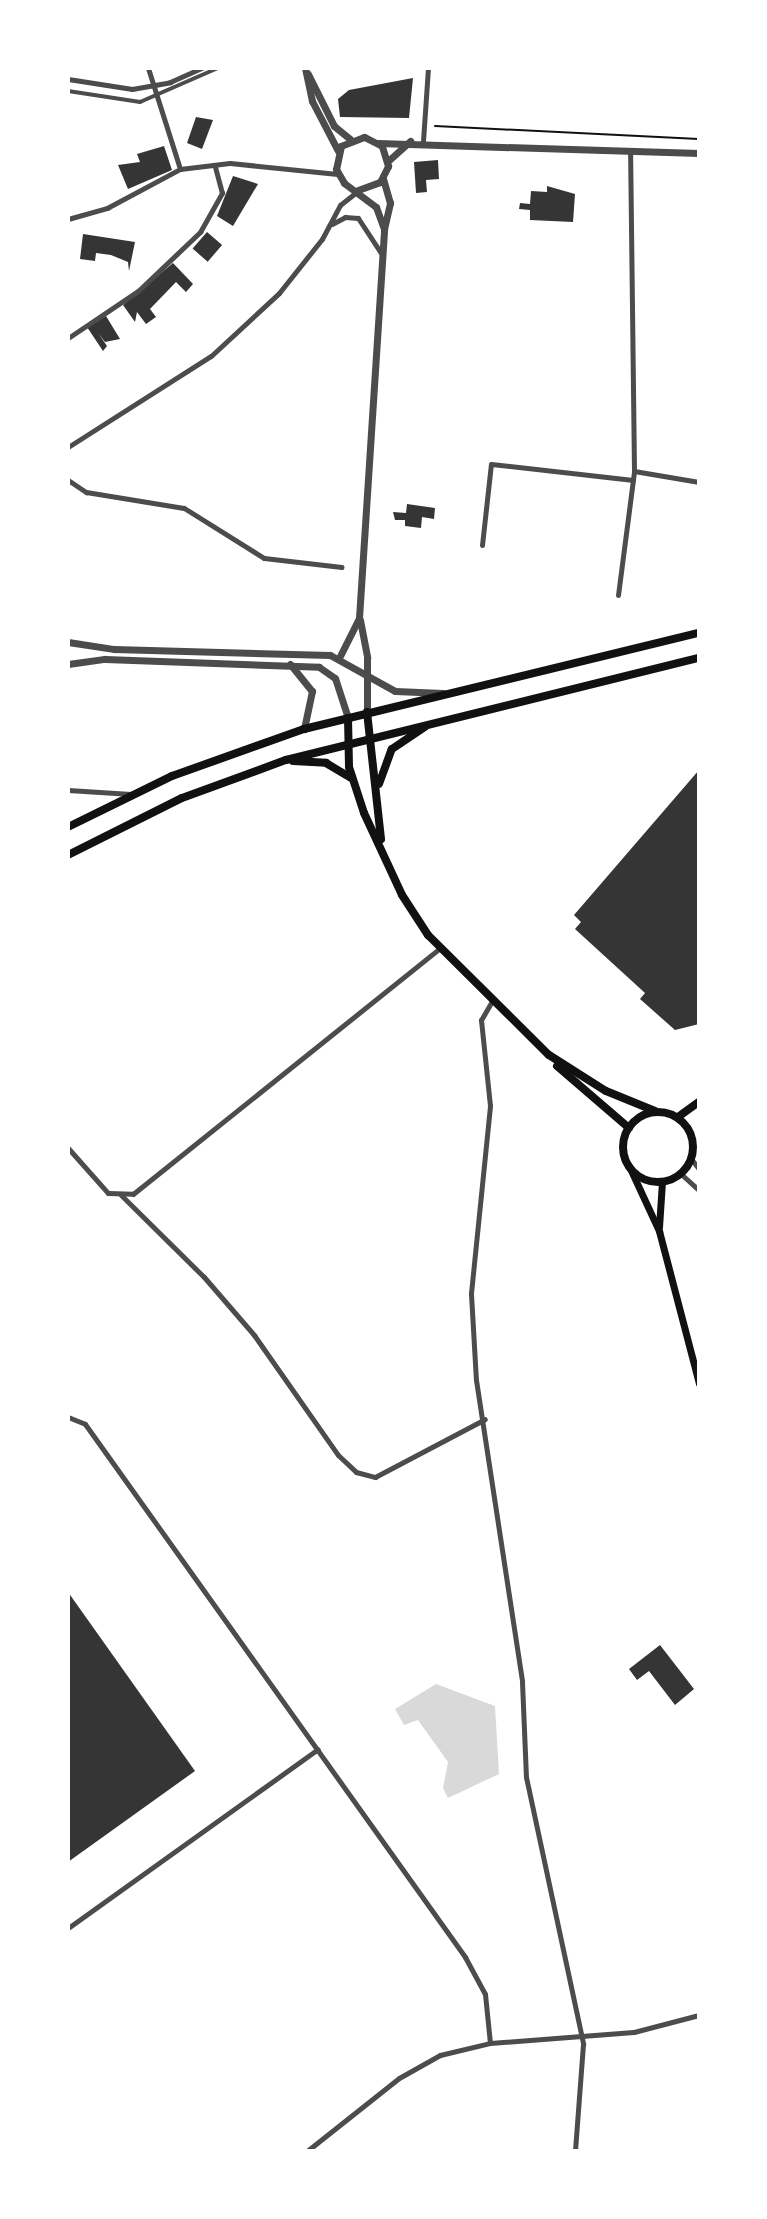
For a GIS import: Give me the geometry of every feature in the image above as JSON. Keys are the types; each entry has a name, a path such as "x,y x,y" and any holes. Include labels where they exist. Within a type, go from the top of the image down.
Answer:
{"main road":[{"path":"68,827 133,794 304,729 699,633"},
{"path":"68,855 182,798 286,760 699,658"},
{"path":"367,712 381,846"},
{"path":"348,718 351,779 402,895 439,949 549,1055 569,1081 629,1128"},
{"path":"377,797 389,753 434,721"},
{"path":"286,760 326,763 351,779"},
{"path":"549,1055 606,1091 678,1117 694,1145"},
{"path":"678,1117 699,1102"},
{"path":"655,1111 629,1128 623,1147 659,1231 699,1384"},
{"path":"629,1166 643,1179 662,1182 681,1174 692,1160 699,1134"},
{"path":"659,1231 662,1182"}],"street":[{"path":"148,68 153,96 180,169"},
{"path":"68,79 132,89 151,86 202,68"},
{"path":"68,91 140,102 218,68"},
{"path":"305,68 334,126 350,139"},
{"path":"305,68 312,101 338,151 337,174"},
{"path":"423,141 428,68"},
{"path":"338,151 350,139 364,137 378,143 423,141 699,153"},
{"path":"367,712 367,673 359,618 382,255 390,203 383,178 388,161 410,141"},
{"path":"378,143 388,161"},
{"path":"618,595 634,471 630,151"},
{"path":"68,219 107,208 180,169 230,163 337,174 376,207 384,229"},
{"path":"68,338 138,291 200,232 222,193 215,167"},
{"path":"68,447 211,356 279,293 331,225 340,205 358,190 383,178"},
{"path":"331,225 345,217 358,218 382,255"},
{"path":"482,545 491,464 633,480"},
{"path":"634,471 699,482"},
{"path":"68,480 86,492 184,508 264,558 341,567"},
{"path":"340,656 359,618"},
{"path":"68,642 114,649 340,656 395,691 446,693"},
{"path":"68,664 105,659 290,664 328,670 342,692 348,718"},
{"path":"290,664 312,691 304,729"},
{"path":"68,790 133,794"},
{"path":"68,1148 108,1193 133,1194 439,949"},
{"path":"492,1001 481,1020 490,1106 471,1294 476,1380 485,1419 522,1682 526,1777 582,2037 575,2151"},
{"path":"692,1160 699,1169"},
{"path":"681,1174 699,1190"},
{"path":"121,1195 204,1277 254,1335 338,1455 356,1472 375,1477 485,1419"},
{"path":"68,1417 85,1424 474,1969 485,1994 490,2043"},
{"path":"68,1928 318,1749"},
{"path":"307,2151 417,2066 440,2055 490,2043 656,2029 699,2015"}],"path":[{"path":"439,126 699,139"}],"shaded area":[{"path":"436,1684 495,1706 499,1774 448,1798 443,1788 448,1762 418,1720 404,1725 395,1709"}],"building":[{"path":"413,78 409,118 340,117 338,99 349,90"},
{"path":"196,117 213,120 202,149 187,143"},
{"path":"164,146 172,170 128,189 118,165 140,162 137,154"},
{"path":"438,160 439,179 426,180 427,192 416,193 414,162"},
{"path":"233,176 258,184 233,226 217,216"},
{"path":"547,186 575,194 573,222 530,220 530,210 519,209 520,203 530,204 531,191 547,192"},
{"path":"207,232 222,245 208,262 193,249"},
{"path":"83,234 135,242 129,271 128,262 111,255 96,253 95,261 80,259"},
{"path":"173,263 193,284 186,292 176,282 150,309 156,317 146,324 137,312 135,322 123,305"},
{"path":"106,316 120,339 105,342 98,333 107,346 103,351 87,327"},
{"path":"407,504 435,508 434,519 422,517 421,528 405,526 405,520 395,520 393,512 406,513"},
{"path":"699,770 699,1024 675,1030 640,999 645,993 575,929 581,922 574,915"},
{"path":"68,1592 195,1771 68,1862"},
{"path":"660,1645 694,1689 675,1705 649,1671 637,1680 629,1669"}]}
